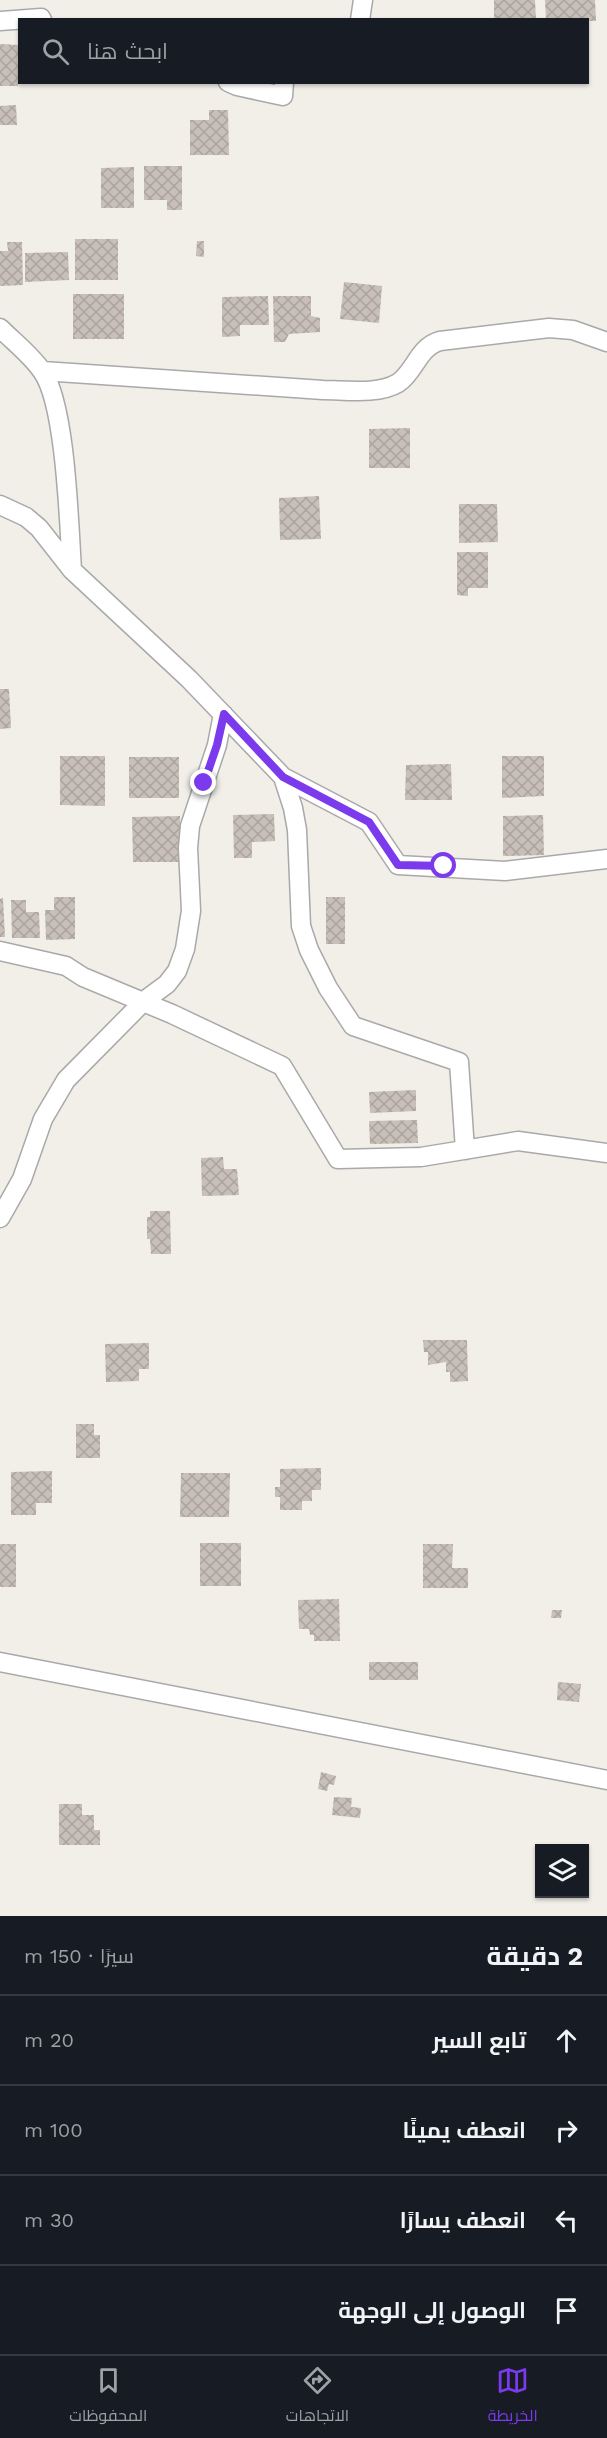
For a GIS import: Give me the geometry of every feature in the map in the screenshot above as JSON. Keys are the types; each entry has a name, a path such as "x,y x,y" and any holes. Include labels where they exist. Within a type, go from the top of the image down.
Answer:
{"street":[{"path":"360,18 363,0"},
{"path":"0,21 18,20"},
{"path":"232,84 283,96 284,84"},
{"path":"43,371 323,390 366,390 391,387 399,383 429,346 440,341 549,327 573,330 607,342"},
{"path":"0,328 43,371 54,400 63,458 72,570"},
{"path":"0,505 26,517 39,528 72,570 224,714 283,777 369,822 398,865 505,871 563,866 607,859"},
{"path":"0,1218 22,1179 43,1119 66,1080 144,1001 167,984 177,971 185,949 191,911 188,848 190,826 217,745 224,714"},
{"path":"283,777 297,830 301,926 328,988 353,1026 459,1062 465,1150"},
{"path":"0,951 56,962 106,987 144,1001 282,1066 338,1159 422,1157 518,1141 607,1153"},
{"path":"0,1662 607,1780"}],"building":[{"path":"494,0 535,0 536,18 494,18"},
{"path":"545,0 595,0 596,21 589,21 589,18 546,18"},
{"path":"0,44 18,45 18,86 0,86"},
{"path":"16,105 17,125 0,125 0,106"},
{"path":"209,110 228,110 229,155 190,155 190,120 209,120"},
{"path":"144,166 182,166 182,210 167,210 167,200 144,200"},
{"path":"134,167 134,208 101,208 101,168"},
{"path":"75,239 118,239 118,280 75,280"},
{"path":"197,241 204,241 204,257 196,256"},
{"path":"7,242 22,242 23,285 0,286 0,251 8,251"},
{"path":"68,252 69,280 25,282 25,253"},
{"path":"344,282 382,286 379,323 340,319"},
{"path":"73,294 124,294 124,339 73,339"},
{"path":"268,296 269,325 240,325 240,336 222,337 222,297"},
{"path":"273,296 311,296 311,316 320,318 320,332 289,334 285,342 274,342"},
{"path":"410,428 410,468 369,468 369,429"},
{"path":"319,496 321,539 280,540 279,498"},
{"path":"459,504 497,504 498,542 459,543"},
{"path":"457,552 488,552 488,588 468,588 468,596 457,595"},
{"path":"0,689 9,689 11,728 0,729"},
{"path":"60,756 105,756 105,806 60,805"},
{"path":"502,756 544,756 544,796 502,798"},
{"path":"129,757 179,757 179,798 129,798"},
{"path":"451,764 452,800 405,800 406,765"},
{"path":"274,814 275,841 252,842 252,858 234,858 233,815"},
{"path":"543,815 544,855 503,856 503,816"},
{"path":"180,816 180,862 133,862 132,817"},
{"path":"54,897 75,897 75,939 46,940 45,910 54,910"},
{"path":"326,897 345,897 345,944 326,944"},
{"path":"3,898 5,937 0,937 0,899"},
{"path":"11,900 26,900 26,912 39,912 40,938 12,938"},
{"path":"416,1090 416,1111 370,1113 369,1092"},
{"path":"417,1120 418,1143 370,1144 369,1121"},
{"path":"223,1157 224,1169 237,1169 239,1195 202,1196 201,1158"},
{"path":"150,1211 170,1211 171,1254 151,1254 150,1239 147,1239 147,1217 150,1217"},
{"path":"423,1340 467,1340 468,1381 450,1382 450,1372 446,1372 446,1362 428,1365 428,1352 424,1352"},
{"path":"149,1343 149,1369 139,1369 139,1381 106,1382 105,1344"},
{"path":"76,1424 94,1424 94,1435 100,1435 100,1458 76,1458"},
{"path":"321,1468 321,1490 312,1490 312,1501 302,1501 302,1510 280,1510 280,1497 275,1497 275,1487 280,1487 280,1469"},
{"path":"52,1471 52,1503 36,1503 36,1515 11,1515 11,1472"},
{"path":"181,1473 230,1473 229,1517 180,1517"},
{"path":"200,1543 241,1543 241,1586 200,1586"},
{"path":"0,1544 16,1544 16,1587 0,1587"},
{"path":"423,1544 453,1544 452,1568 468,1568 468,1588 423,1588"},
{"path":"339,1599 340,1641 314,1641 314,1635 310,1635 309,1629 299,1629 298,1600"},
{"path":"552,1610 562,1610 561,1618 551,1618"},
{"path":"369,1662 418,1662 418,1680 369,1680"},
{"path":"558,1682 581,1684 579,1702 557,1700"},
{"path":"321,1772 336,1776 334,1785 329,1784 327,1791 318,1789"},
{"path":"334,1797 352,1798 351,1807 361,1808 360,1818 332,1815"},
{"path":"59,1804 82,1804 82,1815 94,1815 94,1830 100,1830 100,1845 59,1845"}],"route":[{"path":"204,783 217,745 224,714 283,777 369,822 398,865 444,866"}]}
